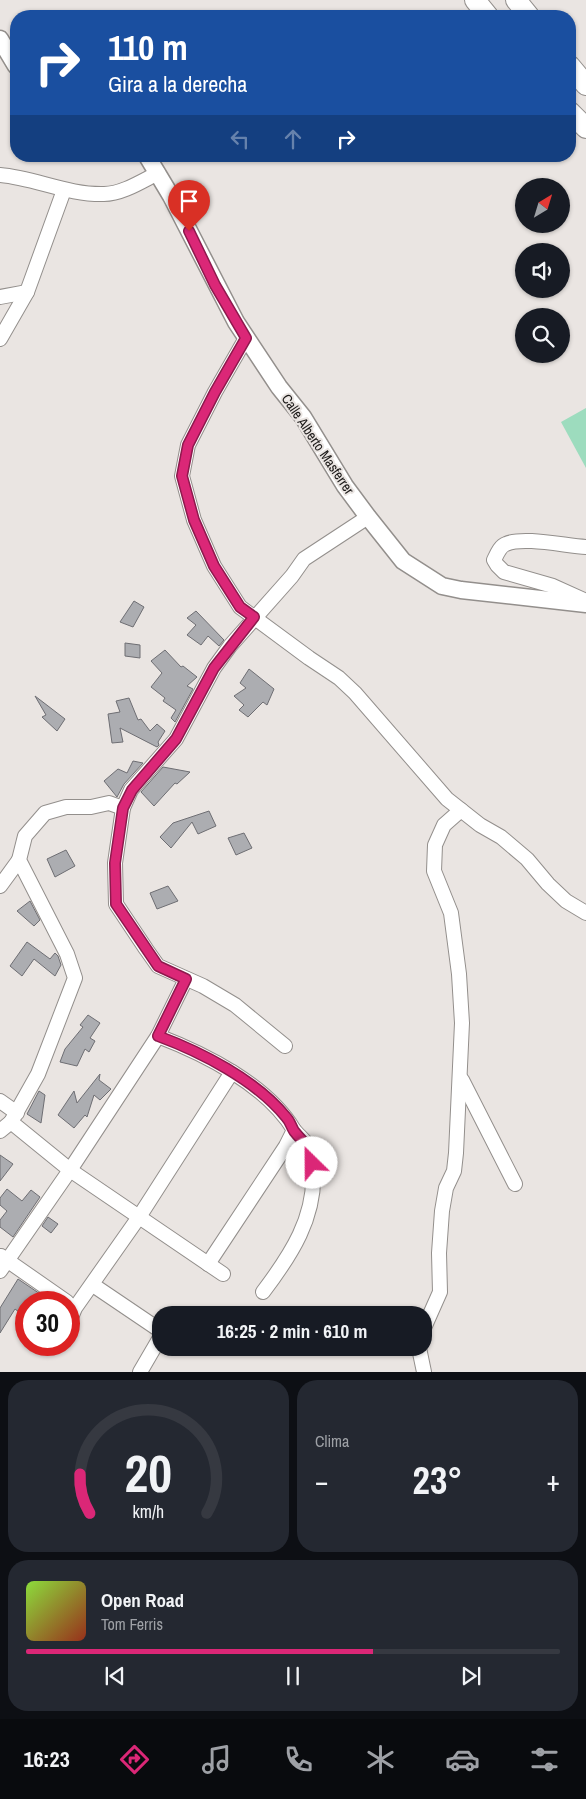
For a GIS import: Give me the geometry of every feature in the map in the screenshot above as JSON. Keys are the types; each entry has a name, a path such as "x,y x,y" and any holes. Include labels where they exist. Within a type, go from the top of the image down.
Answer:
{"highway":[{"path":"475,0 483,10"},
{"path":"516,0 525,10"},
{"path":"576,73 586,85"},
{"path":"576,118 586,128"}],"main road":[{"path":"0,39 10,56"},
{"name":"Calle Alberto Masferrer","path":"151,162 215,285 246,338 303,418 345,486 403,561 442,586 461,590 586,603"}],"street":[{"path":"0,175 64,190 105,194 133,186 158,173"},
{"path":"0,340 27,292 64,190"},
{"path":"0,297 27,292"},
{"path":"246,338 215,392 188,445 182,476 194,520 214,566 240,607 339,678 355,693 447,799 480,825 501,837 527,859 548,884 566,901 586,913"},
{"path":"285,1046 235,1005 203,986 158,966 116,904 115,863 123,808 132,790 176,739 214,668 254,617 292,576 304,559 368,517"},
{"path":"586,547 522,541 504,544 494,560 504,572 554,586 586,603"},
{"path":"0,886 19,860 25,836 45,813 66,807 91,807 109,803 123,808"},
{"path":"432,1310 440,1292 439,1252 442,1211 446,1188 454,1171 461,1077 462,1023 451,913 434,871 435,846 444,826 461,810"},
{"path":"9,1122 38,1074 75,978 67,954 19,860"},
{"path":"48,1291 2,1262 70,1170 158,1036 186,979"},
{"path":"158,1036 185,1046 232,1072 287,1118 294,1130 312,1151 311,1205 301,1235 283,1266 263,1292"},
{"path":"80,1296 93,1285 232,1072"},
{"path":"461,1077 515,1184"},
{"path":"0,1101 9,1122 70,1170 223,1274"},
{"path":"208,1264 286,1146 294,1130"},
{"path":"93,1285 152,1325"},
{"path":"140,1372 152,1351"},
{"path":"421,1356 424,1372"}],"green space":[{"path":"586,408 586,468 561,422"}],"building":[{"path":"134,601 144,607 133,627 120,622"},
{"path":"196,611 224,640 219,646 208,636 201,645 187,635 196,625 187,618"},
{"path":"125,643 140,645 140,658 125,656"},
{"path":"165,650 181,667 183,666 197,677 187,686 193,689 175,722 171,718 176,710 163,701 165,698 151,687 162,673 151,661"},
{"path":"249,669 274,689 267,705 263,702 248,717 239,710 244,705 234,696 246,688 240,683"},
{"path":"35,696 65,719 57,731 42,717 46,715"},
{"path":"129,698 138,720 141,719 150,731 157,724 165,731 157,747 120,728 123,742 112,743 108,714 120,712 116,701"},
{"path":"133,761 143,763 124,784 117,797 104,781 118,769 127,773"},
{"path":"163,767 190,772 177,784 175,783 154,806 141,792"},
{"path":"209,811 216,826 198,834 192,822 171,848 160,837 173,823"},
{"path":"244,833 252,848 236,855 228,838"},
{"path":"66,850 75,866 55,877 47,859"},
{"path":"168,886 178,901 157,909 150,893"},
{"path":"30,901 40,920 34,926 17,911"},
{"path":"27,942 50,959 55,953 58,956 61,965 55,976 34,959 22,976 10,966"},
{"path":"88,1015 100,1023 90,1038 95,1041 89,1052 85,1049 77,1066 60,1062 65,1049 83,1027 80,1025"},
{"path":"100,1074 99,1080 111,1089 100,1100 94,1095 87,1117 85,1115 74,1128 58,1115 74,1091 77,1103"},
{"path":"39,1091 45,1095 41,1123 27,1114"},
{"path":"0,1155 13,1164 0,1181"},
{"path":"7,1189 22,1201 31,1190 40,1197 13,1237 0,1227 0,1220 7,1211 0,1205 0,1198"},
{"path":"48,1217 58,1224 51,1233 42,1226"},
{"path":"18,1279 36,1291 15,1291 15,1309 0,1333 0,1308"}],"route":[{"path":"189,231 215,285 246,338 215,392 188,445 182,476 194,520 214,566 240,607 254,617 214,668 176,739 132,790 123,808 115,863 116,904 158,966 186,979 158,1036 185,1046 246,1081 287,1118 294,1130 312,1151 312,1163"}]}
